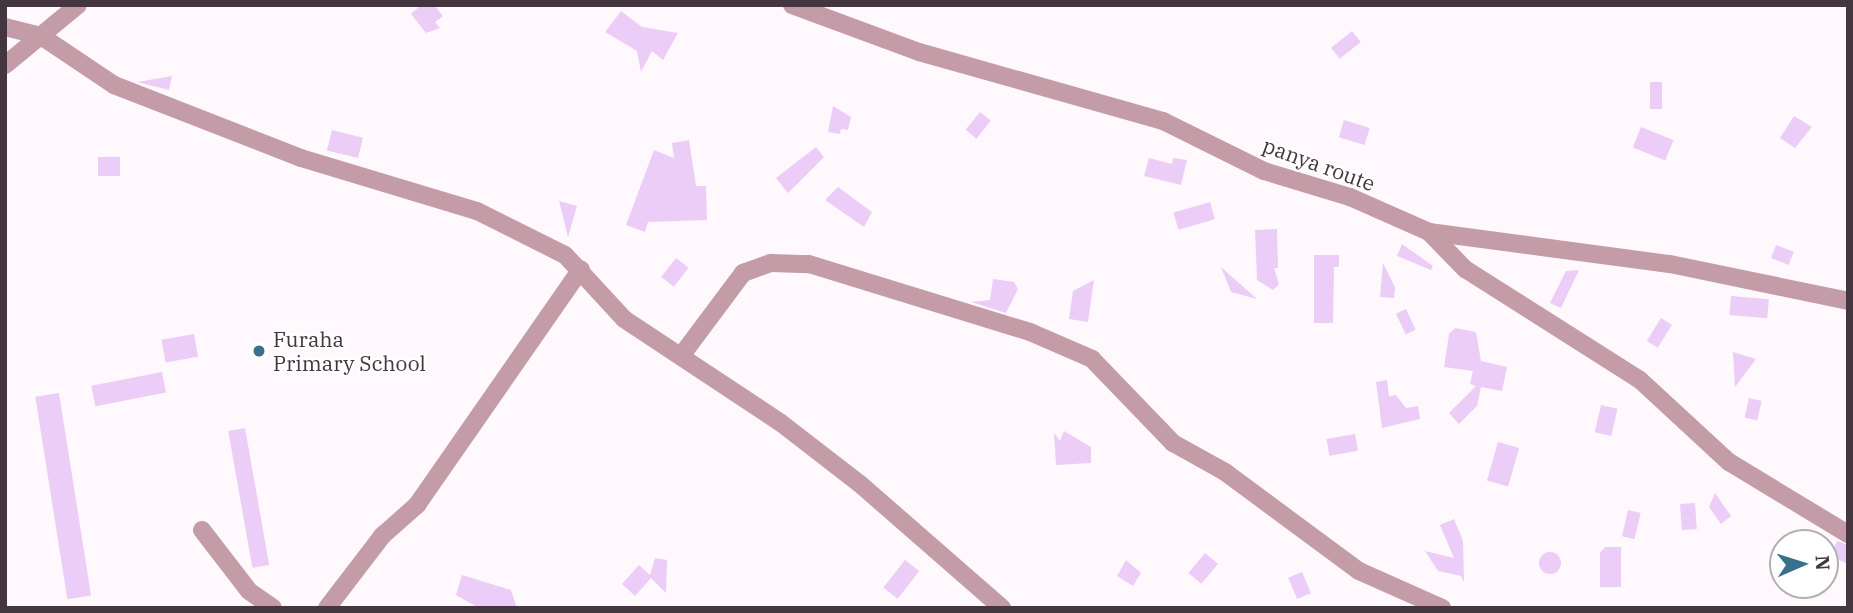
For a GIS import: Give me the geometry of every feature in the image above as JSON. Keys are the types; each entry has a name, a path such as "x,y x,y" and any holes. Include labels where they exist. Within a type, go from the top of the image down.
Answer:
{"street":[{"path":"5,65 78,5"},
{"name":"panya route","path":"792,5 919,52 1163,121 1264,171 1350,197 1429,232 1670,264 1848,301"},
{"path":"5,27 41,36 114,85 301,158 477,211 531,236 581,268 624,319 681,356 860,484 1002,608"},
{"path":"1429,232 1465,269 1640,380 1729,462 1848,534"},
{"path":"681,356 743,273 771,263 809,264 1030,332 1092,359 1173,443 1225,472 1359,570 1442,608"},
{"path":"327,608 382,536 417,505 581,268"},
{"path":"202,530 249,591 273,608"}],"building":[{"path":"421,5 434,5 443,16 435,22 440,28 426,33 411,14"},
{"path":"621,11 642,27 678,33 663,60 652,51 641,72 637,51 605,32"},
{"path":"1352,31 1361,42 1340,59 1331,48"},
{"path":"172,76 169,90 137,82"},
{"path":"1650,82 1662,82 1662,109 1650,109"},
{"path":"833,106 851,117 848,130 841,129 840,134 828,132"},
{"path":"980,112 991,121 976,139 966,130"},
{"path":"1794,116 1812,127 1795,148 1780,138"},
{"path":"1344,120 1370,128 1365,145 1339,137"},
{"path":"1641,127 1673,140 1665,161 1633,147"},
{"path":"332,130 363,138 358,158 327,150"},
{"path":"689,140 696,186 706,186 707,220 648,222 645,232 626,225 654,150 674,158 672,143"},
{"path":"816,147 824,157 788,193 776,178"},
{"path":"98,157 120,157 120,176 98,176"},
{"path":"1149,158 1172,164 1173,158 1187,160 1181,185 1144,176"},
{"path":"838,187 872,212 864,227 825,200"},
{"path":"559,201 577,206 568,237"},
{"path":"1210,202 1215,219 1178,230 1173,212"},
{"path":"1277,229 1278,268 1274,268 1279,284 1273,290 1257,280 1255,230"},
{"path":"1402,244 1433,266 1431,270 1397,256"},
{"path":"1776,245 1794,252 1789,265 1771,258"},
{"path":"1314,255 1339,255 1339,267 1334,267 1333,323 1314,323"},
{"path":"676,258 689,268 674,287 661,277"},
{"path":"1383,263 1395,287 1394,298 1380,297"},
{"path":"1221,267 1257,299 1231,292"},
{"path":"1579,270 1561,308 1550,303 1566,271"},
{"path":"993,279 1014,282 1018,289 1006,313 971,302 990,300"},
{"path":"1094,280 1088,322 1069,319 1073,291"},
{"path":"1731,296 1769,299 1767,318 1729,315"},
{"path":"1406,309 1416,330 1406,334 1396,314"},
{"path":"1661,318 1672,325 1658,348 1647,341"},
{"path":"1455,328 1476,332 1481,361 1507,367 1502,391 1481,387 1477,406 1459,424 1449,413 1476,386 1470,384 1473,371 1444,367 1449,334"},
{"path":"194,334 198,357 165,362 162,340"},
{"path":"1733,352 1756,359 1735,387"},
{"path":"162,372 166,393 95,406 91,386"},
{"path":"1387,380 1389,396 1396,395 1406,408 1418,406 1420,419 1382,428 1376,382"},
{"path":"59,393 91,595 67,599 35,397"},
{"path":"1749,398 1762,401 1757,420 1745,417"},
{"path":"1601,405 1618,409 1611,436 1595,432"},
{"path":"245,428 269,565 252,568 228,431"},
{"path":"1064,431 1091,447 1091,463 1056,465 1054,433 1060,441"},
{"path":"1355,434 1358,451 1329,456 1326,439"},
{"path":"1498,442 1519,448 1508,487 1487,480"},
{"path":"1715,493 1731,516 1721,524 1709,507"},
{"path":"1695,503 1697,529 1682,530 1680,504"},
{"path":"1628,510 1641,513 1635,539 1622,536"},
{"path":"1454,519 1463,541 1464,582 1461,576 1438,571 1425,551 1454,558 1440,525"},
{"path":"1839,542 1848,545 1848,564 1839,560"},
{"path":"1605,547 1621,547 1621,587 1600,587 1600,553"},
{"path":"1550,552 1558,555 1561,563 1558,571 1550,574 1542,571 1539,563 1542,555"},
{"path":"1205,553 1218,564 1201,584 1188,573"},
{"path":"655,558 667,560 666,593 651,578 635,596 622,584 639,565 650,575"},
{"path":"905,560 919,571 898,599 883,588"},
{"path":"1126,560 1141,573 1133,586 1117,576"},
{"path":"1302,572 1311,593 1297,599 1288,578"},
{"path":"462,575 511,590 517,608 479,608 456,595"}],"place":[{"name":"Furaha Primary School","path":"259,351"}]}
